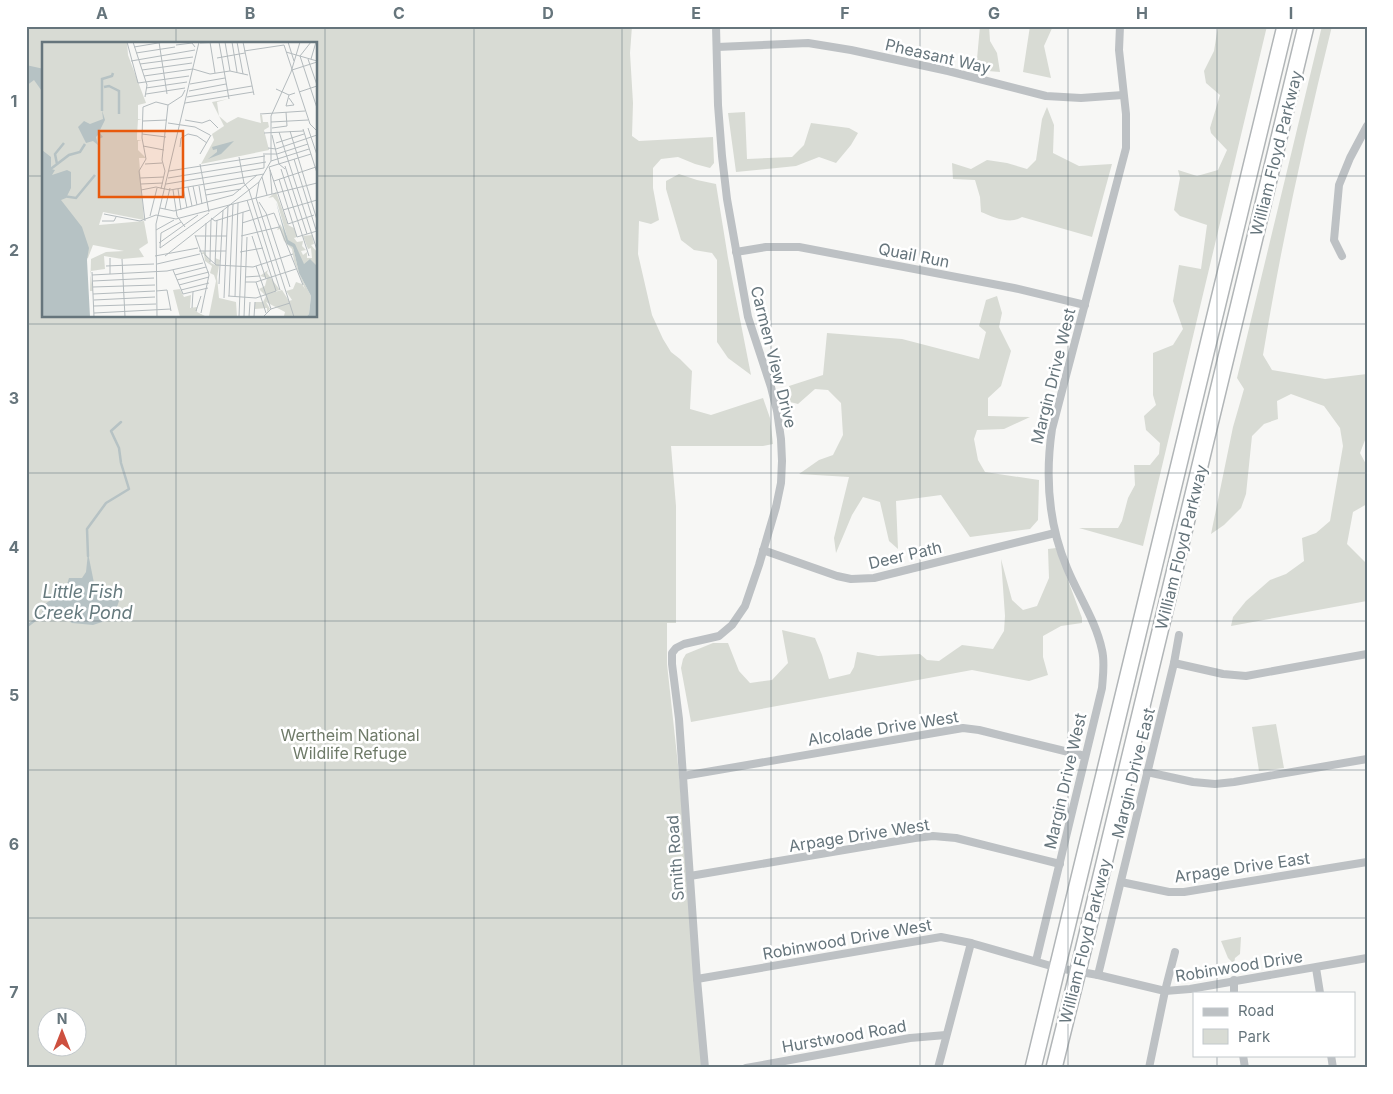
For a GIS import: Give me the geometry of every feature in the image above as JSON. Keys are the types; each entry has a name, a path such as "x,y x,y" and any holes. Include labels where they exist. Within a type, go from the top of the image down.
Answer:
{"highway":[{"name":"William Floyd Parkway","path":"1034,1068 1285,26"},
{"name":"William Floyd Parkway","path":"1054,1068 1306,26"}],"street":[{"name":"Carmen View Drive","path":"676,648 684,644 719,636 732,625 745,606 776,507 781,483 781,439 771,387 748,317 727,199 718,105 716,26"},
{"name":"Margin Drive West","path":"1036,961 1102,688 1104,667 1096,629 1067,568 1055,533 1051,511 1048,454 1052,429 1126,148 1126,114 1119,50 1120,26"},
{"name":"Pheasant Way","path":"716,47 815,44 939,69 1046,96 1081,98 1123,96"},
{"path":"1342,256 1334,240 1339,185 1350,158 1367,126"},
{"name":"Quail Run","path":"736,252 766,247 800,247 1014,288 1085,305"},
{"name":"Deer Path","path":"763,550 837,576 862,579 874,578 1055,533"},
{"name":"Margin Drive East","path":"1098,975 1179,636"},
{"name":"Smith Road","path":"676,648 672,653 672,664 679,719 705,1068"},
{"path":"1174,663 1223,674 1246,676 1367,654"},
{"name":"Alcolade Drive West","path":"683,776 963,728 979,730 1085,756"},
{"path":"1147,772 1193,782 1215,784 1367,758"},
{"name":"Arpage Drive West","path":"690,876 932,836 956,838 1060,864"},
{"name":"Arpage Drive East","path":"1121,882 1169,892 1184,892 1367,862"},
{"name":"Robinwood Drive West","path":"697,979 941,937 971,943 1058,968"},
{"path":"938,1068 971,943"},
{"path":"1149,1068 1175,952"},
{"name":"Robinwood Drive","path":"1058,968 1098,975 1165,991 1190,989 1367,958"},
{"path":"1316,968 1320,992"},
{"path":"1234,980 1234,992"},
{"name":"Hurstwood Road","path":"746,1068 910,1038 946,1035"}],"green space":[{"name":"Wertheim National Wildlife Refuge","path":"26,26 632,26 630,53 633,103 632,136 639,141 713,137 714,163 710,168 678,157 661,159 653,168 653,188 659,220 651,224 639,221 638,254 652,315 671,352 692,371 690,409 711,415 763,398 770,418 773,444 763,446 671,446 676,506 676,623 667,623 667,664 679,774 703,1068 26,1068"},
{"path":"980,26 989,26 990,41 997,53 1000,72 976,70"},
{"path":"1030,26 1053,26 1044,46 1051,78 1023,72"},
{"path":"1218,26 1267,26 1143,546 1079,528 1118,528 1122,521 1128,498 1135,485 1134,465 1150,465 1159,454 1160,443 1146,430 1144,416 1156,405 1153,395 1153,353 1173,345 1183,329 1173,301 1179,265 1201,269 1207,225 1180,216 1174,210 1180,178 1178,170 1197,176 1218,170 1227,150 1211,133 1210,128 1220,95 1206,83 1204,71 1214,51"},
{"path":"1322,26 1332,26 1294,190 1263,355 1272,370 1325,379 1367,374 1367,435 1360,453 1367,466 1367,504 1353,512 1347,544 1367,564 1367,601 1231,626 1233,617 1246,601 1270,580 1286,574 1304,561 1302,538 1316,533 1330,521 1343,446 1340,428 1324,406 1291,394 1277,401 1278,419 1264,424 1252,436 1246,494 1241,508 1224,525 1211,534 1233,427 1244,389 1237,378"},
{"path":"1047,107 1054,125 1053,153 1079,166 1112,164 1092,237 1022,217 1007,220 981,212 980,197 975,180 953,179 952,163 971,169 987,160 1027,169 1036,160 1042,119"},
{"path":"745,112 747,159 792,157 804,145 811,123 849,128 858,133 836,163 819,157 796,166 736,172 728,113"},
{"path":"679,174 716,184 728,258 751,375 728,358 717,342 717,260 712,253 694,250 681,240 666,189 666,181"},
{"path":"997,296 1002,313 999,327 1011,351 1001,386 988,398 988,416 1030,417 1004,429 977,430 974,439 978,460 985,472 1039,480 1038,520 1030,529 970,537 941,495 896,501 898,549 889,541 880,502 863,497 852,515 836,553 834,538 849,477 799,474 819,460 833,455 843,435 841,403 828,390 815,389 798,404 790,402 789,386 823,375 827,333 902,339 979,359 986,332 979,326 986,300"},
{"path":"1056,548 1082,618 1082,623 1061,626 1043,636 1043,657 1048,675 1029,681 972,670 691,722 681,668 683,659 686,654 713,643 728,643 739,671 750,683 772,680 788,663 782,630 815,638 829,679 850,674 854,667 857,652 878,656 920,654 927,660 939,661 962,645 993,649 1004,631 1005,616 1001,559 1012,600 1023,610 1037,606 1049,578 1048,549"},
{"path":"1276,724 1284,768 1259,771 1252,727"},
{"path":"1241,937 1240,954 1235,958 1234,964 1228,958 1221,941"}],"water":[{"path":"26,65 42,69 42,91 34,80 26,86"},
{"name":"Little Fish Creek Pond","path":"88,553 94,583 122,592 111,619 93,625 72,623 51,605 46,607 42,615 45,605 57,595 57,585 67,584 69,578 82,578 86,572"}],"waterway":[{"path":"88,556 87,529 106,503 129,489 121,463 119,448 111,431 121,422"},
{"path":"26,627 42,615 46,607 54,606"}]}
